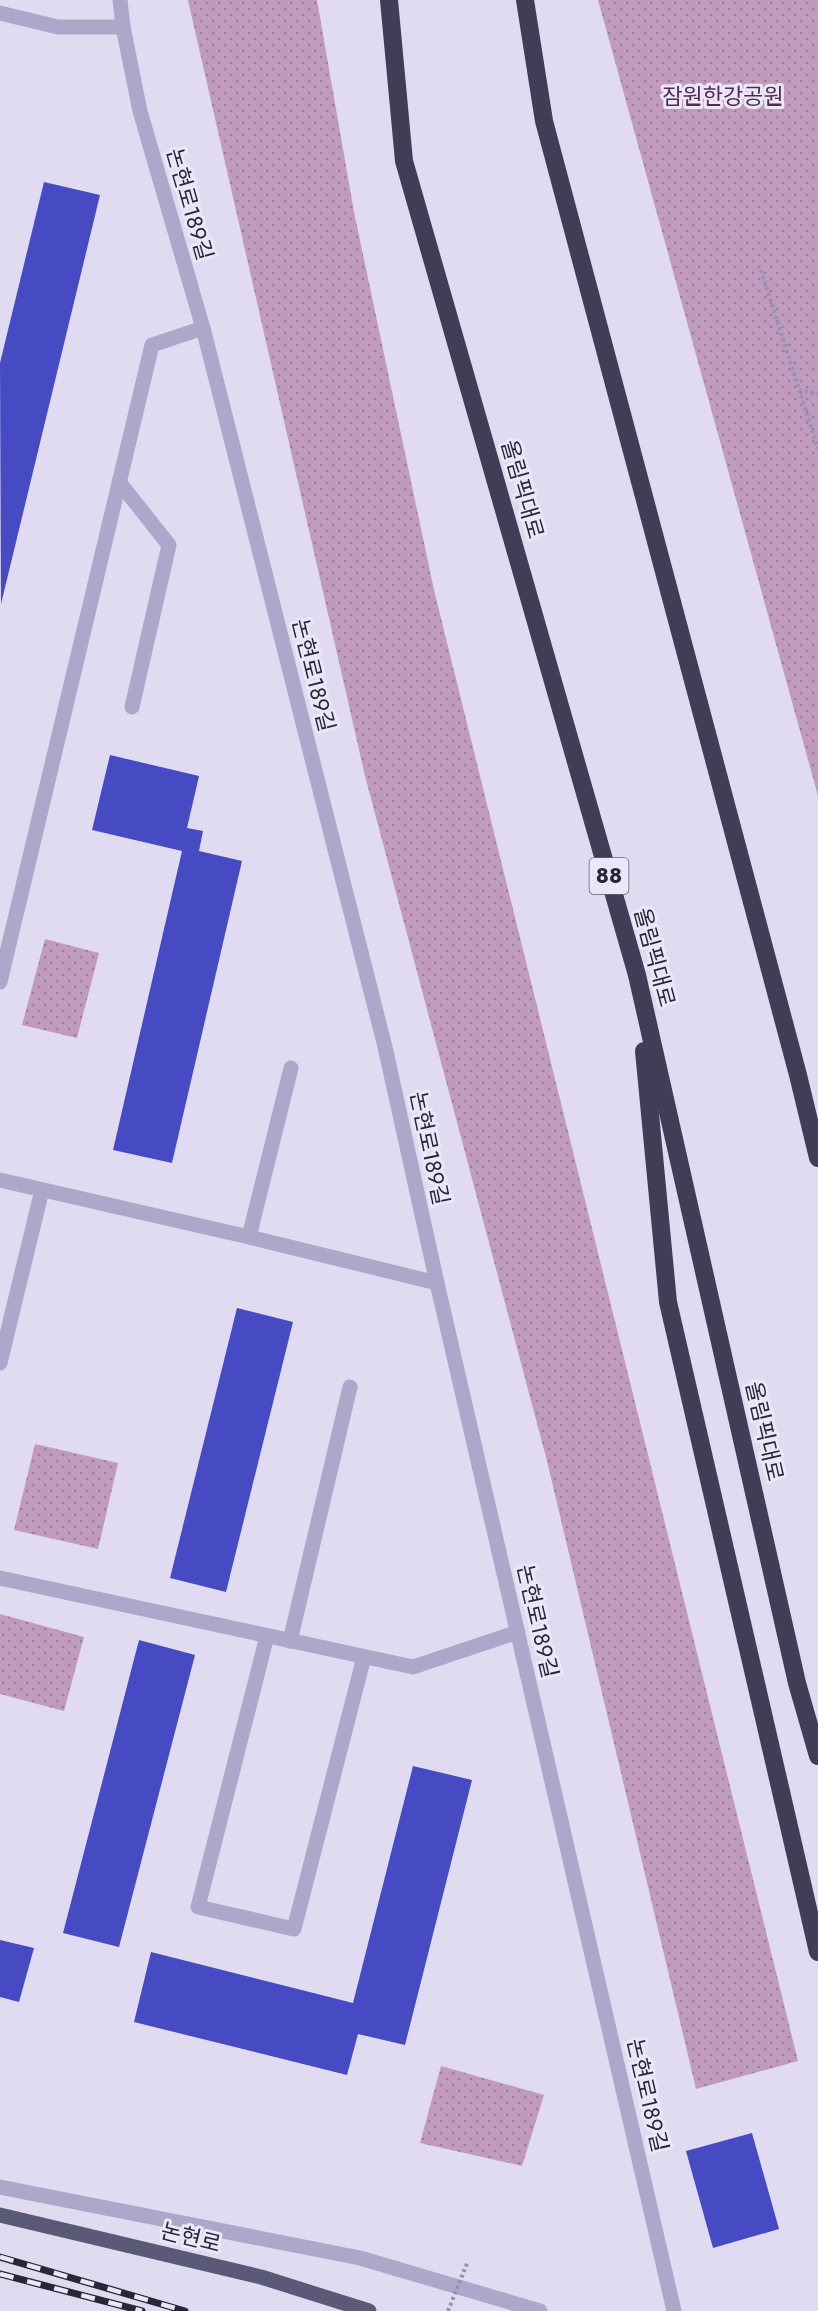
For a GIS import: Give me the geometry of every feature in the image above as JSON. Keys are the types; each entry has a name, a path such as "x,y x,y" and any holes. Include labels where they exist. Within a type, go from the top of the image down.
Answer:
{"highway":[{"name":"올림픽대로","path":"389,0 404,162 637,975 794,1671 818,1756"},
{"path":"525,0 544,121 818,1158"},
{"path":"637,975 668,1302 818,1952"},
{"path":"798,1076 818,1102"}],"main road":[{"name":"논현로","path":"0,2215 261,2277 369,2311"}],"street":[{"name":"논현로189길","path":"120,0 123,27 140,111 203,328 385,1047 437,1283 674,2311"},
{"path":"0,13 57,27 123,27"},
{"path":"0,982 152,345 203,328"},
{"path":"119,482 169,544 132,707"},
{"path":"249,1237 291,1068"},
{"path":"0,1180 437,1283"},
{"path":"0,1362 42,1190"},
{"path":"290,1641 350,1386"},
{"path":"0,1578 413,1667 518,1632"},
{"path":"267,1636 198,1907 294,1929 364,1656"},
{"path":"0,2187 360,2258 540,2311"}],"path":[{"path":"761,270 818,449"},
{"path":"799,390 818,394"},
{"path":"448,2311 468,2261"}],"green space":[{"path":"188,0 317,0 354,212 434,590 798,2061 696,2089 547,1461 365,776"},
{"name":"잠원한강공원","path":"598,0 818,0 818,796"},
{"path":"45,939 99,953 77,1038 22,1025"},
{"path":"35,1444 118,1463 98,1549 14,1530"},
{"path":"0,1614 84,1637 64,1711 0,1694"},
{"path":"441,2066 544,2095 522,2166 420,2143"}],"building":[{"path":"44,182 100,195 1,604 0,363"},
{"path":"110,755 199,776 187,828 203,831 199,851 242,861 172,1163 113,1150 182,851 92,830"},
{"path":"237,1308 293,1322 226,1592 170,1578"},
{"path":"139,1640 195,1655 119,1947 63,1933"},
{"path":"413,1766 472,1780 405,2045 358,2034 347,2075 134,2022 151,1952 353,2003"},
{"path":"0,1940 34,1948 19,2002 0,1997"},
{"path":"752,2133 779,2229 713,2248 686,2151"}],"railway":[{"path":"0,2257 185,2311"},
{"path":"0,2274 142,2311"}]}
